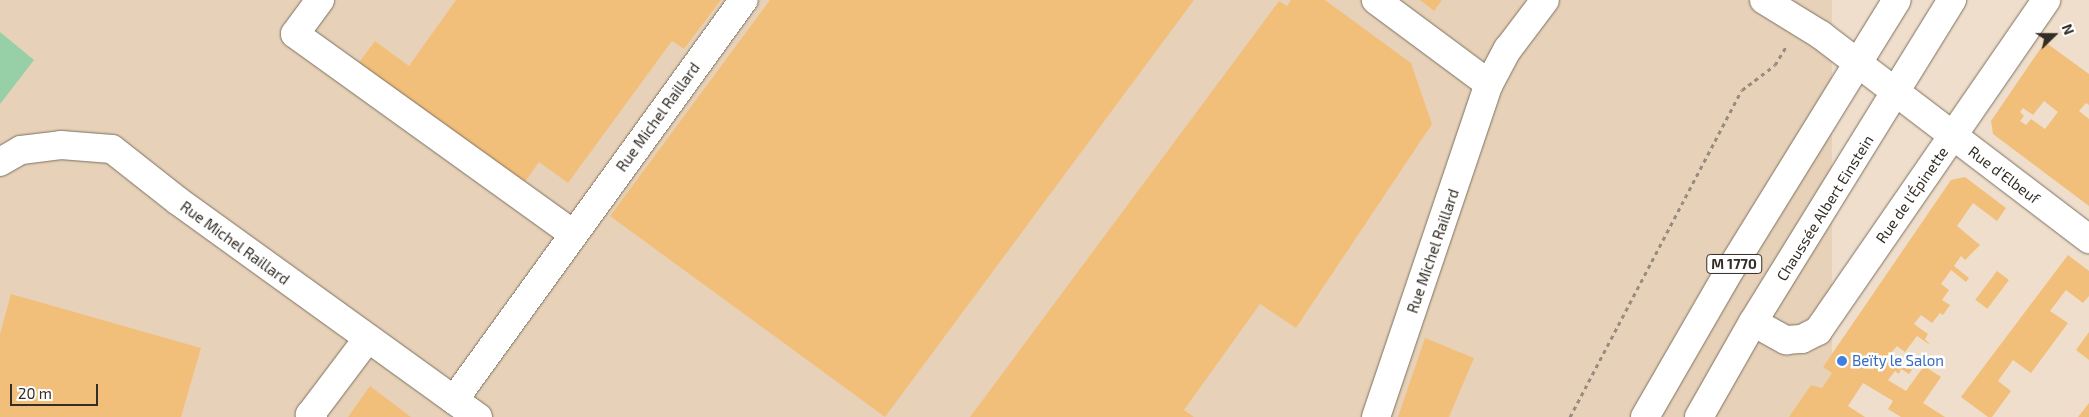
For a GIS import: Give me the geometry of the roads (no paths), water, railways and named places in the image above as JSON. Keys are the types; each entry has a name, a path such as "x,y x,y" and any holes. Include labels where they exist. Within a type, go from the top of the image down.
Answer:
{"street":[{"path":"320,0 295,34 573,234"},
{"name":"Rue Michel Raillard","path":"454,400 744,0"},
{"path":"1376,0 1490,84"},
{"name":"Rue Michel Raillard","path":"1376,417 1490,84 1508,49 1545,0"},
{"path":"1764,0 1802,21 1896,91"},
{"path":"1858,62 1897,0"},
{"name":"Chaussée Albert Einstein","path":"1699,417 1754,322 1952,0"},
{"name":"Rue de l'Épinette","path":"1754,322 1786,340 1802,339 1818,331 2046,0"},
{"name":"M 1770","path":"1645,417 1858,62"},
{"name":"Rue d'Elbeuf","path":"1896,91 2089,239"},
{"name":"Rue Michel Raillard","path":"0,162 21,150 61,145 112,149 178,202 478,417"},
{"path":"313,417 310,415 368,338"}],"place":[{"name":"Beïty le Salon","path":"1842,361"}]}
